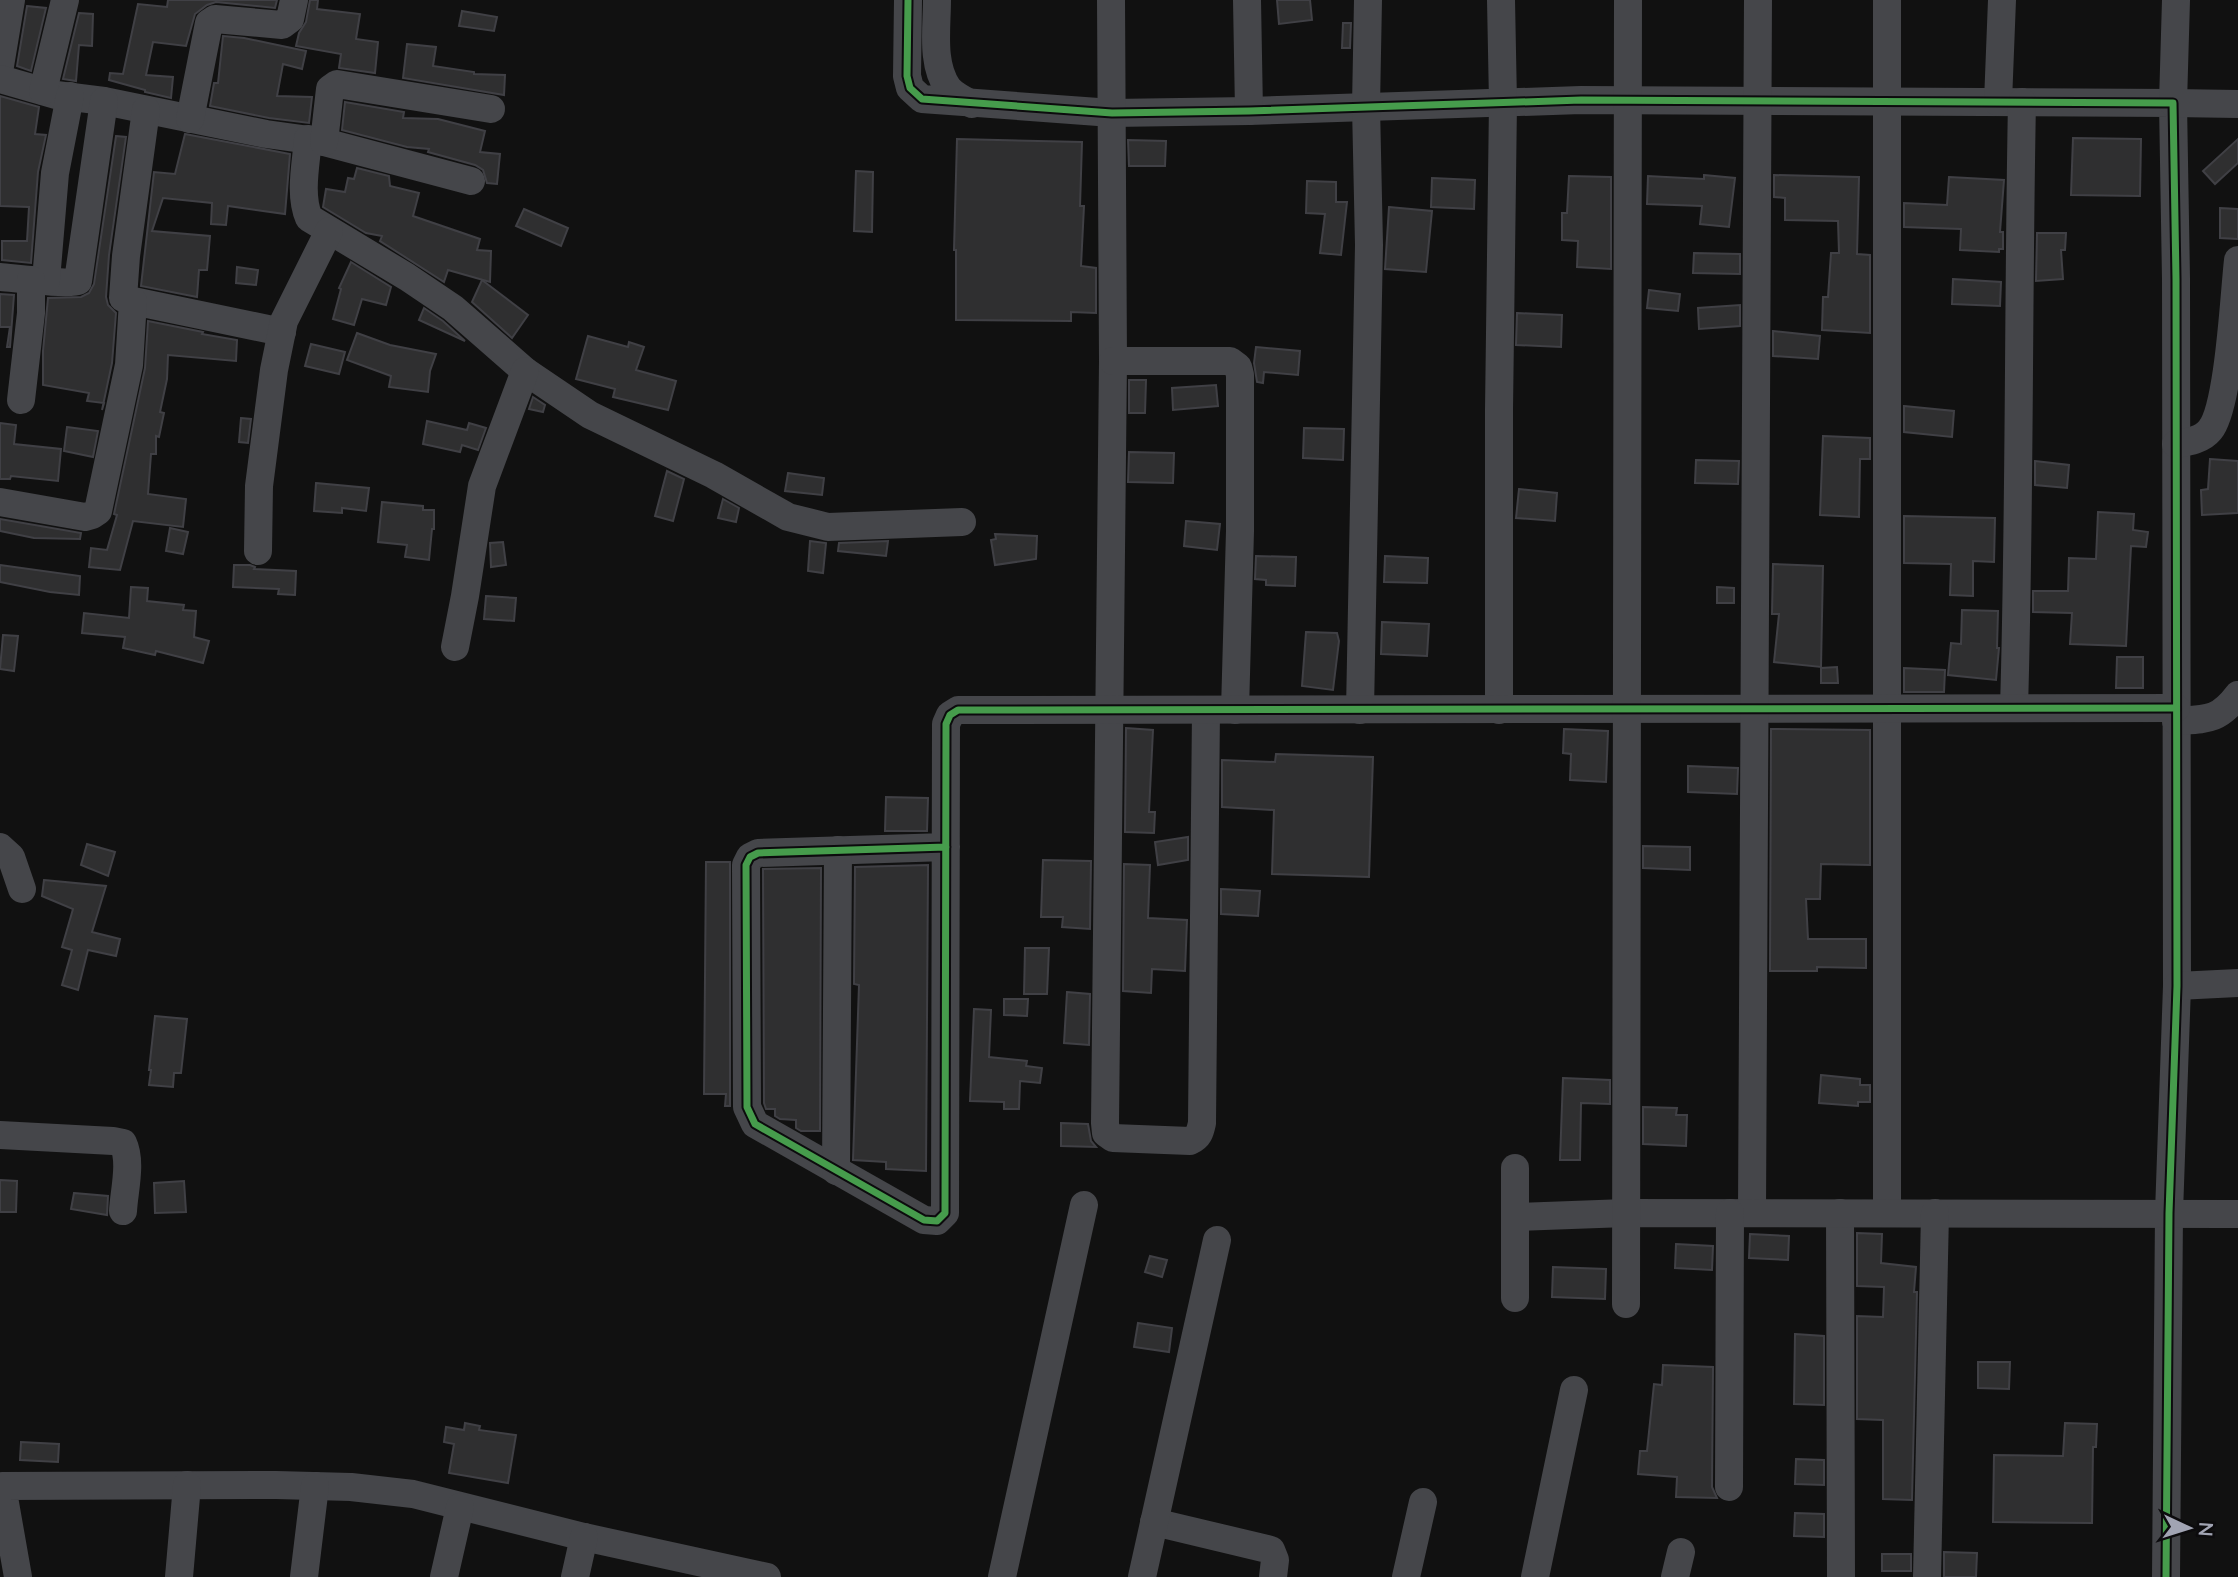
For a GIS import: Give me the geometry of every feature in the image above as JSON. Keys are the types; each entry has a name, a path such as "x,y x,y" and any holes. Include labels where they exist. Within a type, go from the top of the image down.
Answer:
{"street":[{"path":"0,66 11,0"},
{"path":"21,400 31,313 39,280 55,173 57,94 65,0"},
{"path":"190,119 209,23 215,19 282,25 290,19 294,0"},
{"path":"908,0 910,88 922,99 972,104 1111,113 1628,100 2238,104"},
{"path":"937,0 937,59 940,72 950,90 972,104"},
{"path":"1111,0 1113,361 1106,1133 1113,1138 1190,1141 1197,1138 1202,1123 1206,710"},
{"path":"1247,0 1249,111"},
{"path":"1360,710 1369,245 1366,106 1368,0"},
{"path":"1499,710 1503,102 1501,0"},
{"path":"1626,1304 1628,0"},
{"path":"1729,1487 1741,1213 1755,709 1758,0"},
{"path":"1887,0 1887,1213"},
{"path":"2002,0 2019,279 2018,562 2014,708"},
{"path":"2166,1577 2169,1213 2177,986 2173,103 2176,0"},
{"path":"0,79 57,94 316,141 471,181"},
{"path":"491,109 337,84 330,89 316,141 305,208 309,218 407,276 453,308 524,371 590,415 715,475 788,517 828,527 962,522"},
{"path":"78,281 104,102"},
{"path":"0,502 85,517 98,511 129,365 126,256 146,110"},
{"path":"258,551 259,486 274,370 284,321 329,231"},
{"path":"2176,444 2200,439 2211,429 2233,370 2238,260"},
{"path":"0,277 67,284 78,281 128,299 282,332"},
{"path":"1113,361 1230,361 1238,367 1240,531 1236,710"},
{"path":"455,647 482,486 524,371"},
{"path":"946,847 758,853 750,857 746,865 747,1107 755,1124 924,1220 937,1221 945,1213 946,847 946,724 950,715 958,710 2014,708 2176,715 2208,719 2222,713 2238,695"},
{"path":"0,847 10,857 22,889"},
{"path":"836,1171 838,850"},
{"path":"2177,986 2238,983"},
{"path":"0,1135 123,1143 127,1164 123,1211"},
{"path":"1515,1168 1515,1298"},
{"path":"1002,1577 1084,1205"},
{"path":"1515,1217 1626,1213 2238,1214"},
{"path":"1840,1213 1841,1577"},
{"path":"1927,1577 1935,1213"},
{"path":"1142,1577 1217,1240"},
{"path":"1535,1577 1574,1390"},
{"path":"18,1577 1,1477 187,1485 352,1487 413,1494 718,1572 766,1577"},
{"path":"179,1577 187,1485"},
{"path":"304,1577 315,1486"},
{"path":"1406,1577 1423,1502"},
{"path":"444,1577 460,1507"},
{"path":"1154,1522 1271,1550 1276,1560 1273,1577"},
{"path":"575,1577 584,1537"}],"building":[{"path":"168,0 277,0 275,8 216,2 207,5 195,14 186,46 153,42 146,75 173,77 171,98 109,80 110,73 123,74 138,4 167,7"},
{"path":"310,0 318,0 317,9 360,14 356,39 378,42 375,73 339,68 341,54 296,46 299,33 306,22"},
{"path":"1277,0 1310,0 1312,20 1279,24"},
{"path":"27,6 46,8 31,71 17,66"},
{"path":"462,11 497,17 494,31 459,26"},
{"path":"79,13 93,14 92,46 79,45 76,81 63,79"},
{"path":"1343,23 1351,23 1350,48 1342,48"},
{"path":"223,36 306,51 302,69 283,64 277,96 312,97 309,123 210,106 214,83 218,83"},
{"path":"407,44 436,47 433,66 474,74 505,75 504,95 403,78"},
{"path":"0,96 39,107 35,134 46,135 38,172 31,263 2,260 2,241 27,241 29,207 0,206"},
{"path":"345,102 404,112 403,118 438,119 485,131 480,152 500,154 497,184 487,183 483,170 475,165 428,152 429,149 407,147 342,130"},
{"path":"185,134 290,154 285,214 228,206 226,225 211,224 212,203 163,198 152,231 210,236 207,270 199,270 197,297 141,286 154,172 175,174"},
{"path":"116,136 126,137 109,255 106,297 108,305 116,313 112,363 104,403 87,401 89,393 43,385 43,351 48,298 81,297 89,293 94,284"},
{"path":"2073,138 2141,139 2140,196 2071,195"},
{"path":"957,139 1082,142 1080,206 1084,206 1081,266 1096,268 1096,313 1071,312 1071,321 956,320 954,250"},
{"path":"2238,139 2238,163 2215,184 2203,171"},
{"path":"1128,140 1166,141 1165,166 1129,166"},
{"path":"357,168 389,176 390,186 419,193 413,216 480,239 477,250 491,251 490,282 448,270 444,282 380,241 382,236 366,233 323,207 326,189 345,192 348,178 354,179"},
{"path":"856,171 873,172 872,232 854,231"},
{"path":"1704,175 1735,178 1729,227 1700,224 1702,206 1647,204 1648,176 1704,179"},
{"path":"1774,175 1859,177 1857,254 1870,255 1870,333 1822,330 1823,297 1828,297 1831,253 1839,253 1838,221 1785,220 1785,198 1774,197"},
{"path":"1569,176 1611,177 1611,269 1577,267 1578,241 1562,240 1562,213 1567,213"},
{"path":"1949,177 2004,180 2000,232 2003,232 2003,249 1999,249 1999,252 1960,250 1961,229 1904,227 1904,203 1947,205"},
{"path":"1432,178 1475,180 1474,209 1431,207"},
{"path":"1307,181 1336,182 1336,202 1347,202 1341,255 1320,253 1325,214 1306,213"},
{"path":"1389,207 1432,211 1426,272 1385,269"},
{"path":"2220,208 2238,209 2238,239 2220,238"},
{"path":"524,209 568,228 561,246 516,226"},
{"path":"2037,233 2066,233 2065,250 2061,250 2063,279 2036,281"},
{"path":"1694,253 1740,254 1740,274 1693,273"},
{"path":"351,262 391,287 386,305 362,299 354,325 333,319 341,289 339,288"},
{"path":"237,267 258,270 256,285 236,283"},
{"path":"1953,279 2001,282 2000,306 1952,304"},
{"path":"482,280 528,315 512,338 472,302"},
{"path":"1649,290 1680,294 1678,311 1647,308"},
{"path":"0,294 14,295 10,347 7,347 10,327 0,327"},
{"path":"1740,305 1740,326 1699,329 1698,308"},
{"path":"424,308 443,321 465,341 419,320"},
{"path":"1517,313 1562,315 1561,347 1516,345"},
{"path":"148,321 237,340 236,361 168,355 167,379 160,412 164,413 159,437 156,436 156,454 151,454 148,494 186,499 183,527 133,521 120,570 89,567 91,548 107,550 117,515 114,514 145,368"},
{"path":"1773,331 1820,336 1818,359 1773,356"},
{"path":"357,333 390,345 436,354 430,371 428,392 389,387 391,376 347,360"},
{"path":"588,336 628,347 629,342 644,347 636,370 676,381 668,410 613,397 615,389 576,379"},
{"path":"311,344 345,352 339,374 305,366"},
{"path":"1256,347 1300,351 1298,375 1264,372 1263,383 1257,382 1254,363"},
{"path":"1129,380 1146,380 1145,413 1129,413"},
{"path":"1216,385 1218,406 1173,410 1172,388"},
{"path":"533,397 545,405 543,412 529,409"},
{"path":"1904,406 1954,411 1952,437 1904,432"},
{"path":"241,418 251,419 248,443 239,442"},
{"path":"427,421 467,430 469,423 486,428 478,450 462,445 460,452 423,444"},
{"path":"0,423 16,425 14,444 61,449 58,481 11,476 10,479 0,479"},
{"path":"67,427 98,431 93,457 64,451"},
{"path":"1304,428 1344,429 1343,460 1303,458"},
{"path":"1823,436 1870,438 1870,459 1860,459 1859,517 1820,515"},
{"path":"1129,452 1174,453 1173,483 1128,482"},
{"path":"2210,459 2238,461 2238,513 2202,515 2201,490 2208,489"},
{"path":"1696,460 1739,461 1738,484 1695,483"},
{"path":"2035,461 2069,465 2067,488 2035,485"},
{"path":"667,471 684,479 673,521 655,516"},
{"path":"788,473 824,478 822,495 785,491"},
{"path":"316,483 369,488 366,511 342,508 342,513 314,511"},
{"path":"1519,489 1557,493 1555,521 1516,518"},
{"path":"723,499 739,508 736,522 718,518"},
{"path":"382,502 423,506 423,510 434,510 429,560 405,557 407,545 378,542"},
{"path":"2098,512 2134,514 2133,530 2148,532 2146,547 2131,546 2126,646 2070,644 2072,613 2033,612 2033,591 2068,591 2069,558 2096,559"},
{"path":"1904,516 1995,518 1994,562 1973,561 1973,596 1950,595 1951,564 1904,563"},
{"path":"0,519 81,533 80,539 34,538 0,531"},
{"path":"1186,521 1220,524 1217,550 1184,546"},
{"path":"170,528 188,532 183,554 166,551"},
{"path":"995,534 1037,536 1036,559 995,565 991,540 996,539"},
{"path":"810,541 826,543 823,573 808,571"},
{"path":"888,541 886,556 838,551 839,543"},
{"path":"503,542 506,565 491,567 490,543"},
{"path":"1256,556 1296,557 1295,586 1266,585 1266,580 1255,579"},
{"path":"1385,556 1428,558 1427,583 1384,582"},
{"path":"1773,564 1823,566 1821,667 1774,662 1779,614 1772,614"},
{"path":"0,565 80,576 79,595 0,582"},
{"path":"234,565 296,571 295,595 278,594 279,589 233,587"},
{"path":"131,587 148,588 147,601 184,605 183,610 196,611 194,637 209,641 203,663 156,651 155,655 123,648 125,637 82,633 84,613 129,618"},
{"path":"1717,587 1734,588 1734,603 1717,603"},
{"path":"486,596 516,598 514,621 484,619"},
{"path":"1962,610 1998,611 1996,680 1948,675 1951,643 1961,644"},
{"path":"1382,622 1429,624 1427,656 1381,654"},
{"path":"1306,632 1337,633 1339,641 1333,690 1302,686"},
{"path":"3,635 18,636 14,671 0,669"},
{"path":"2117,657 2143,657 2143,688 2116,688"},
{"path":"1837,667 1838,683 1821,683 1821,668"},
{"path":"1904,668 1945,670 1944,692 1904,692"},
{"path":"1126,728 1153,730 1149,812 1155,812 1154,833 1125,832"},
{"path":"1564,729 1608,731 1606,782 1570,780 1571,754 1563,753"},
{"path":"1771,729 1870,730 1870,865 1821,864 1820,899 1806,899 1808,939 1866,939 1866,968 1817,967 1817,971 1770,971"},
{"path":"1276,754 1373,757 1369,877 1272,874 1274,810 1222,807 1222,760 1275,762"},
{"path":"1688,766 1738,768 1737,794 1688,792"},
{"path":"886,797 928,798 927,831 885,831"},
{"path":"1188,837 1188,860 1158,865 1155,842"},
{"path":"87,844 115,852 108,876 81,865"},
{"path":"1643,846 1690,847 1690,870 1643,868"},
{"path":"1043,860 1091,861 1090,929 1062,927 1063,917 1041,917"},
{"path":"706,862 730,862 730,1106 725,1106 726,1094 704,1094"},
{"path":"1124,864 1150,865 1148,918 1187,920 1185,971 1152,969 1151,993 1123,991"},
{"path":"928,865 926,1171 886,1169 886,1162 853,1160 859,985 854,984 855,867"},
{"path":"821,868 820,1131 801,1131 796,1128 796,1120 780,1119 775,1116 775,1109 766,1109 764,1103 763,869"},
{"path":"44,880 106,886 92,932 120,939 116,956 88,950 78,990 62,985 72,950 62,947 73,909 42,896"},
{"path":"1221,889 1260,891 1258,916 1221,914"},
{"path":"1025,948 1049,948 1047,994 1024,994"},
{"path":"1067,992 1090,994 1089,1045 1064,1043"},
{"path":"1004,999 1028,999 1027,1016 1004,1015"},
{"path":"974,1009 991,1010 989,1057 1027,1061 1026,1066 1042,1068 1040,1083 1020,1081 1019,1109 1004,1109 1004,1102 970,1101"},
{"path":"155,1016 187,1019 181,1073 174,1073 173,1087 149,1085"},
{"path":"1821,1075 1860,1079 1860,1085 1870,1085 1870,1102 1858,1102 1858,1106 1819,1103"},
{"path":"1563,1078 1610,1080 1610,1104 1581,1103 1580,1160 1560,1160"},
{"path":"1643,1107 1677,1108 1676,1115 1687,1115 1686,1146 1643,1144"},
{"path":"1061,1123 1088,1124 1091,1141 1096,1147 1061,1146"},
{"path":"0,1180 17,1181 16,1212 0,1212"},
{"path":"184,1181 186,1212 155,1213 154,1183"},
{"path":"74,1193 108,1196 107,1215 71,1209"},
{"path":"1857,1233 1882,1234 1881,1263 1916,1267 1912,1500 1883,1499 1883,1420 1857,1419 1857,1316 1883,1317 1884,1287 1857,1286"},
{"path":"1750,1234 1789,1236 1788,1260 1749,1258"},
{"path":"1676,1244 1713,1246 1712,1270 1675,1268"},
{"path":"1150,1256 1167,1260 1162,1277 1145,1272"},
{"path":"1553,1267 1606,1269 1605,1299 1552,1297"},
{"path":"1138,1323 1172,1328 1169,1352 1134,1347"},
{"path":"1795,1334 1824,1336 1824,1405 1794,1404"},
{"path":"1978,1362 2010,1362 2009,1389 1978,1388"},
{"path":"1663,1365 1713,1367 1712,1487 1717,1498 1676,1497 1677,1477 1638,1474 1640,1451 1647,1451 1654,1384 1662,1385"},
{"path":"465,1423 480,1426 479,1430 516,1435 508,1483 449,1473 454,1444 444,1442 446,1427 464,1430"},
{"path":"2065,1423 2097,1424 2096,1447 2093,1447 2092,1523 1993,1522 1994,1455 2063,1456"},
{"path":"21,1442 59,1444 58,1462 20,1460"},
{"path":"1796,1459 1824,1460 1824,1485 1795,1484"},
{"path":"1795,1513 1824,1514 1824,1537 1794,1536"},
{"path":"1944,1552 1977,1553 1976,1577 1944,1577"},
{"path":"1882,1554 1911,1554 1911,1571 1882,1571"}],"cycle path":[{"path":"908,0 907,76 910,88 922,99 1112,113 1581,100 2173,103 2176,279 2177,986 2169,1213 2166,1577"},
{"path":"946,847 758,853 750,857 746,865 747,1107 755,1124 924,1220 937,1221 945,1213 946,724 950,715 958,710 2176,708"}]}
